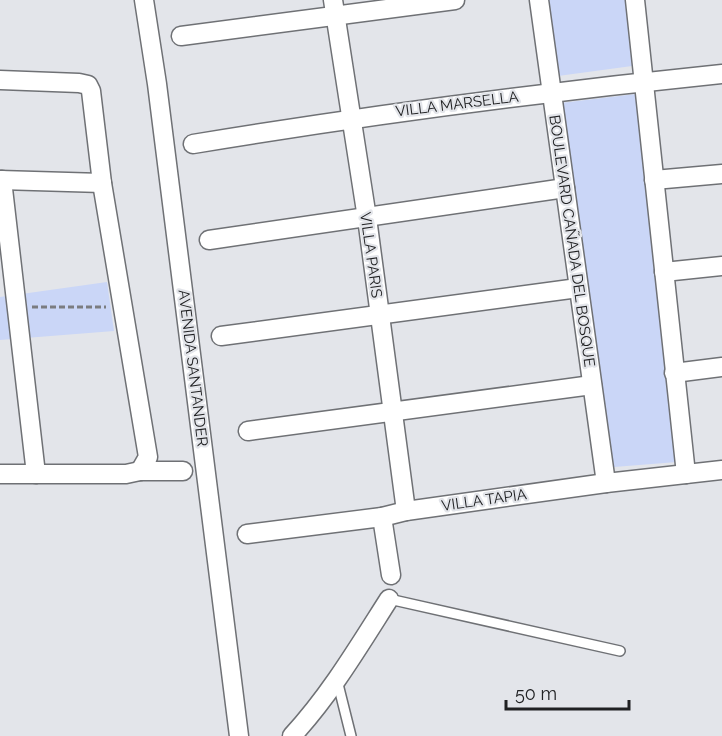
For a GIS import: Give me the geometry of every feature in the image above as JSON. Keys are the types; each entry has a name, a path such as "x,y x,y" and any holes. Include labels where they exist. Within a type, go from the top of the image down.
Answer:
{"street":[{"name":"AVENIDA SANTANDER","path":"144,0 157,84 239,736"},
{"path":"181,36 334,7 455,0"},
{"name":"BOULEVARD CAÑADA DEL BOSQUE","path":"539,0 606,483"},
{"path":"635,0 686,474"},
{"name":"VILLA PARIS","path":"334,7 367,218 406,511"},
{"name":"VILLA MARSELLA","path":"193,144 350,118 552,92 722,74"},
{"path":"0,80 79,83 87,85 91,91 102,183 148,457 140,471"},
{"path":"654,180 722,174"},
{"path":"36,474 1,180 102,183"},
{"path":"209,240 565,188"},
{"path":"664,272 722,266"},
{"path":"221,336 578,288"},
{"path":"674,373 722,367"},
{"path":"248,430 592,385"},
{"name":"VILLA TAPIA","path":"247,534 382,517 406,511 606,483 722,470"},
{"path":"0,474 126,474 140,471 183,471"},
{"path":"382,517 391,575"},
{"path":"292,736 338,680 389,599"}],"lane":[{"path":"389,599 620,651"},
{"path":"338,680 351,736"}],"path":[{"path":"16,308 123,307"}],"shaded area":[{"path":"548,0 625,0 632,66 558,76"},
{"path":"636,94 677,462 614,467 561,103"},
{"path":"107,282 114,331 0,340 0,297"}]}
